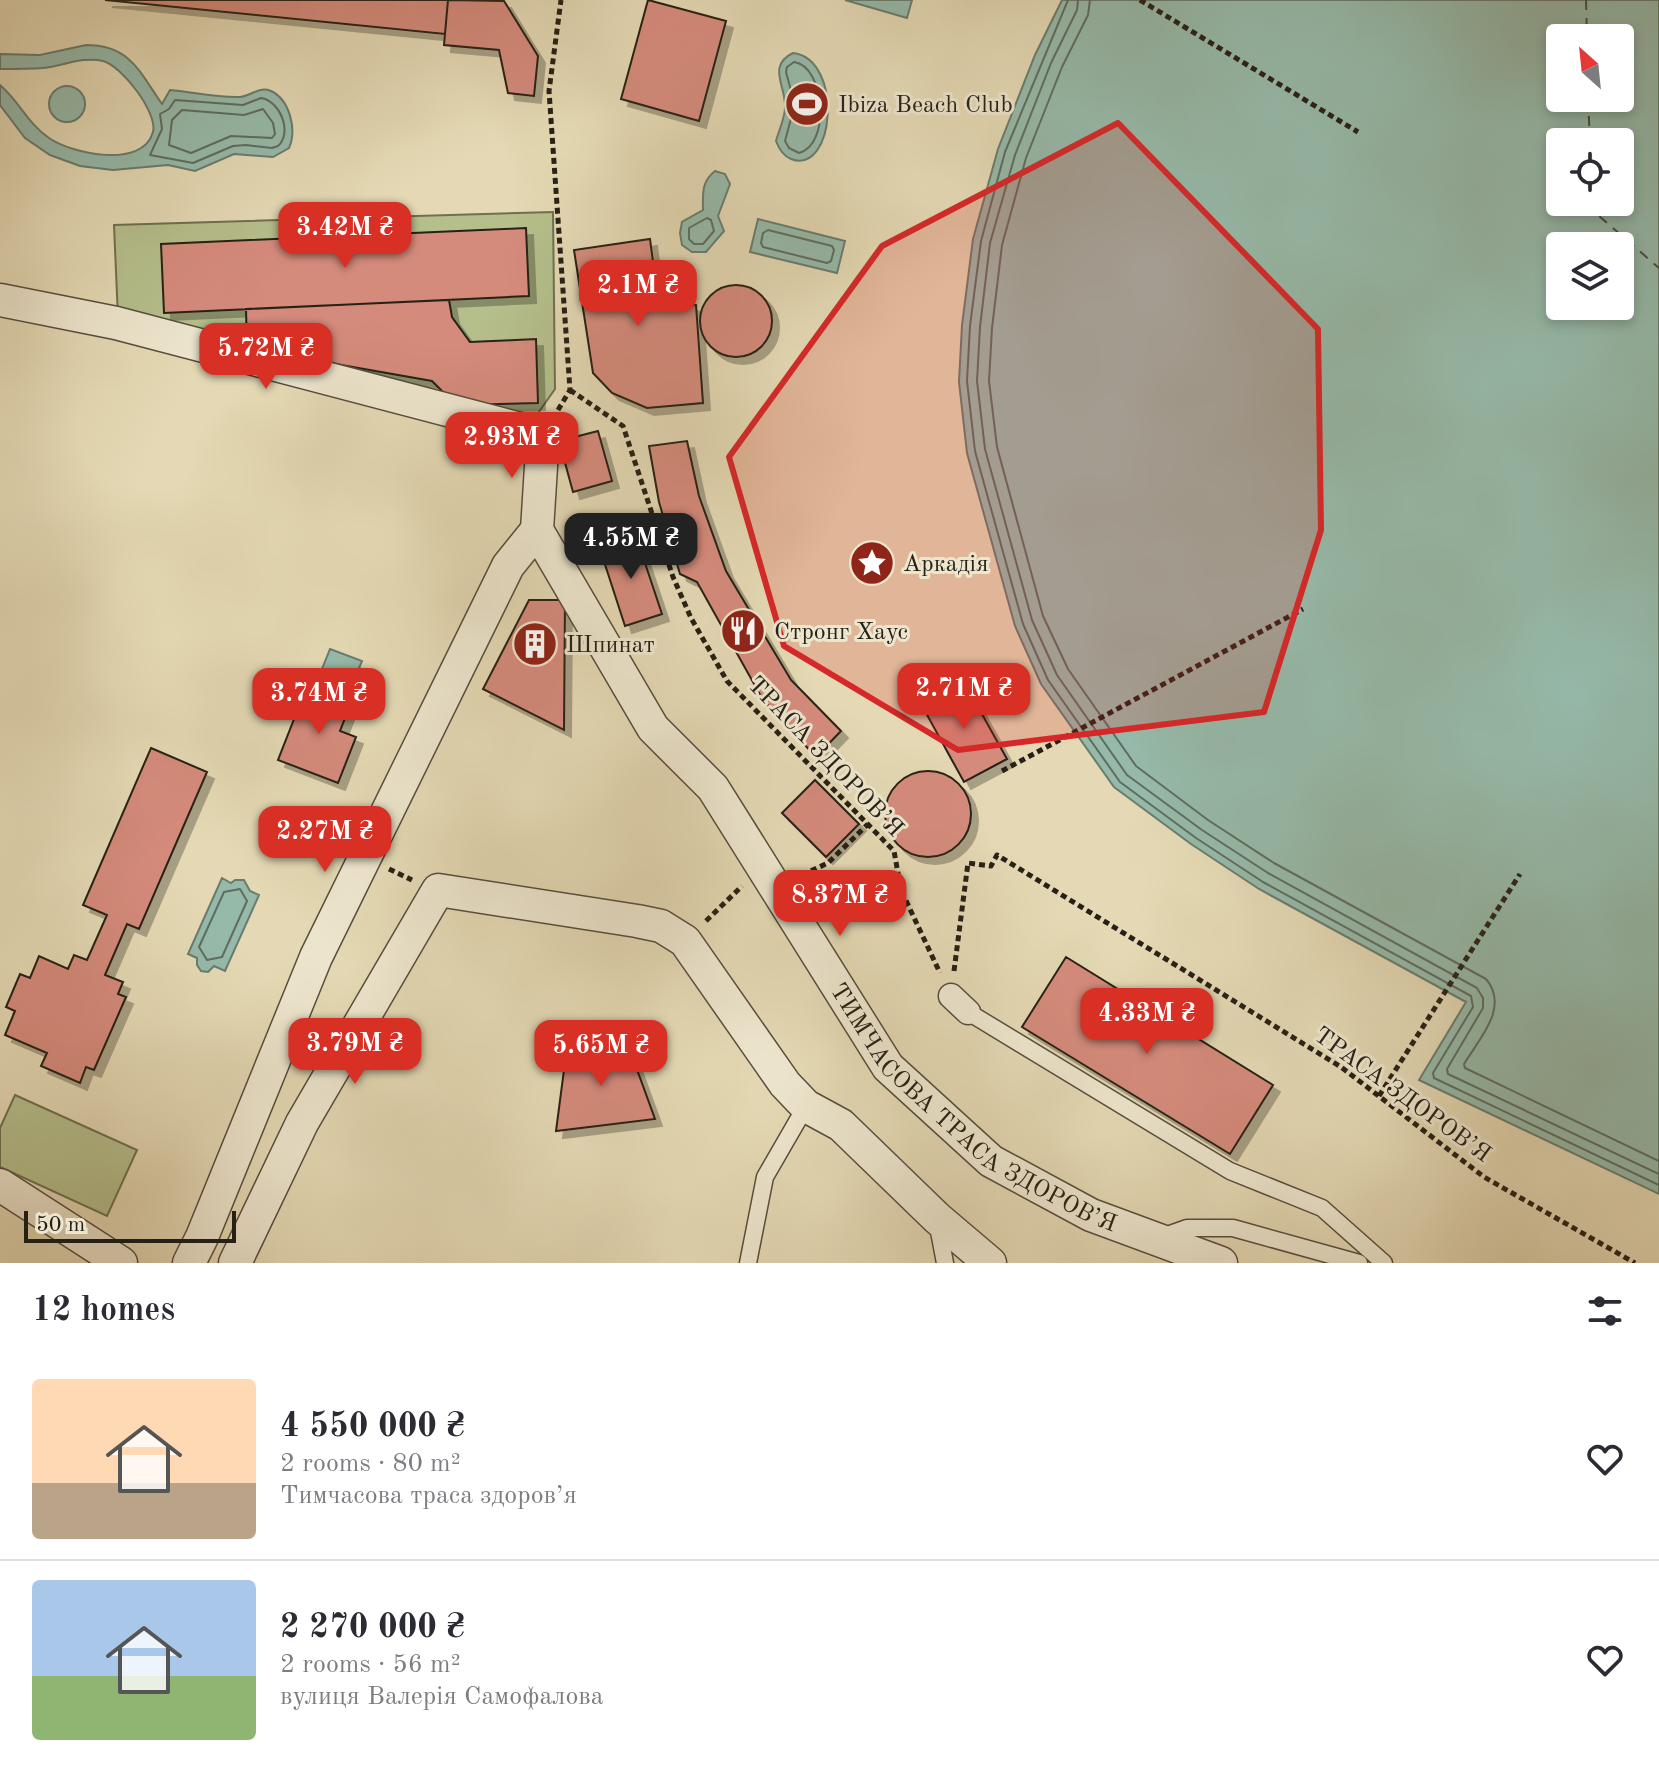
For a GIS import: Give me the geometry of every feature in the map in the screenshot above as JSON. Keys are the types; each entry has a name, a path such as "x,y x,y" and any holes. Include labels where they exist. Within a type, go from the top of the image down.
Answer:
{"street":[{"path":"0,300 116,323 543,435 537,530 508,566 316,957 189,1263"},
{"name":"ТИМЧАСОВА ТРАСА ЗДОРОВ’Я","path":"537,530 653,728 713,788 888,1067 991,1161 1091,1215 1221,1263"},
{"path":"235,1263 302,1123 438,890 649,923 661,926 685,941 785,1084 806,1106 841,1125 937,1218 990,1263"},
{"path":"0,1185 121,1263"}],"lane":[{"path":"960,1004 1230,1171 1322,1208 1384,1263"},
{"path":"748,1263 765,1177 806,1106"},
{"path":"937,1218 945,1263"},
{"path":"1157,1239 1187,1228 1233,1228 1359,1263"}],"path":[{"path":"543,435 570,390 549,91 561,0"},
{"path":"1140,0 1358,132"},
{"name":"ТРАСА ЗДОРОВ’Я","path":"570,390 623,426 673,577 691,618 727,681 894,851 901,890 960,1004"},
{"path":"1002,771 1303,609"},
{"path":"775,887 828,863 868,824"},
{"name":"ТРАСА ЗДОРОВ’Я","path":"960,1004 968,863 991,866 997,855 1341,1067 1484,1177 1635,1263"},
{"path":"1379,1096 1520,874"},
{"path":"685,941 743,885 732,875"}],"highlighted area":[{"path":"1118,123 1318,329 1321,530 1264,712 958,750 784,646 729,457 882,246"}],"green space":[{"path":"553,212 555,389 529,426 118,318 114,225"},
{"path":"15,1095 137,1150 107,1216 0,1167 0,1128"}],"water":[{"path":"845,0 912,0 907,18"},
{"path":"1062,0 1659,0 1659,1194 1419,1080 1466,1002 1259,889 1114,787 1041,684 1015,626 967,453 959,382 962,325 973,239 998,149 1035,55"},
{"path":"86,45 101,46 124,55 162,104 170,90 232,97 271,91 283,101 290,116 292,133 289,148 273,157 234,154 195,171 168,165 113,170 80,166 50,155 25,138 0,105 0,85 42,132 74,149 106,155 136,151 147,144 153,132 150,114 137,91 120,72 103,61 0,69 0,54 40,55"},
{"name":"Ibiza Beach Club","path":"793,53 809,60 820,74 826,94 828,115 824,135 817,150 806,160 788,158 776,141 785,109 779,71 785,58"},
{"path":"67,86 80,91 85,104 80,117 67,122 54,117 49,104 54,91"},
{"path":"715,171 725,174 730,184 718,216 724,231 706,252 692,252 682,245 682,222 703,210 705,184"},
{"path":"758,219 845,241 837,273 750,252"},
{"path":"330,649 362,661 359,668 368,672 361,690 320,674"},
{"path":"222,878 231,883 244,880 250,891 259,895 225,971 214,966 208,972 201,971 197,958 188,954"}],"building":[{"path":"105,0 448,0 445,34"},
{"path":"448,0 504,1 538,56 534,96 508,93 499,50 444,45"},
{"path":"648,0 726,21 699,121 621,99"},
{"path":"526,228 529,296 164,313 161,244"},
{"path":"650,239 656,285 680,302 696,305 703,403 647,408 612,393 593,373 574,250"},
{"path":"736,285 756,291 766,301 772,321 766,341 756,351 736,357 716,351 706,341 700,321 706,301 716,291"},
{"path":"449,300 452,317 470,342 536,339 538,403 456,405 432,381 330,363 321,351 247,349 246,309"},
{"path":"598,431 612,481 573,492 559,441"},
{"name":"Стронг Хаус","path":"687,441 699,496 726,571 791,680 841,731 816,757 763,700 697,582 680,574 659,502 649,446"},
{"path":"636,536 662,614 625,626 600,549"},
{"name":"Шпинат","path":"529,600 565,600 564,730 483,689"},
{"path":"963,680 1007,759 964,782 921,704"},
{"path":"307,686 351,703 340,731 356,737 338,783 278,760"},
{"path":"151,748 207,772 139,929 127,924 105,975 123,982 118,994 126,997 94,1070 86,1067 80,1083 41,1066 47,1053 5,1035 15,1011 6,1007 20,974 30,978 39,956 68,969 74,955 87,960 107,915 83,905"},
{"path":"928,771 952,778 964,790 971,814 964,838 952,850 928,857 904,850 892,838 885,814 892,790 904,778"},
{"path":"815,780 859,824 826,857 782,813"},
{"path":"1066,957 1273,1085 1230,1154 1022,1027"},
{"path":"627,1042 655,1119 556,1131 567,1047"}],"ferry route":[{"path":"1586,0 1587,24"},
{"path":"1589,112 1589,128"},
{"path":"1599,216 1659,268"}],"place":[{"name":"Ibiza Beach Club","path":"807,104"},
{"name":"Аркадія","path":"872,563"},
{"name":"Стронг Хаус","path":"743,631"},
{"name":"Шпинат","path":"535,644"}]}
